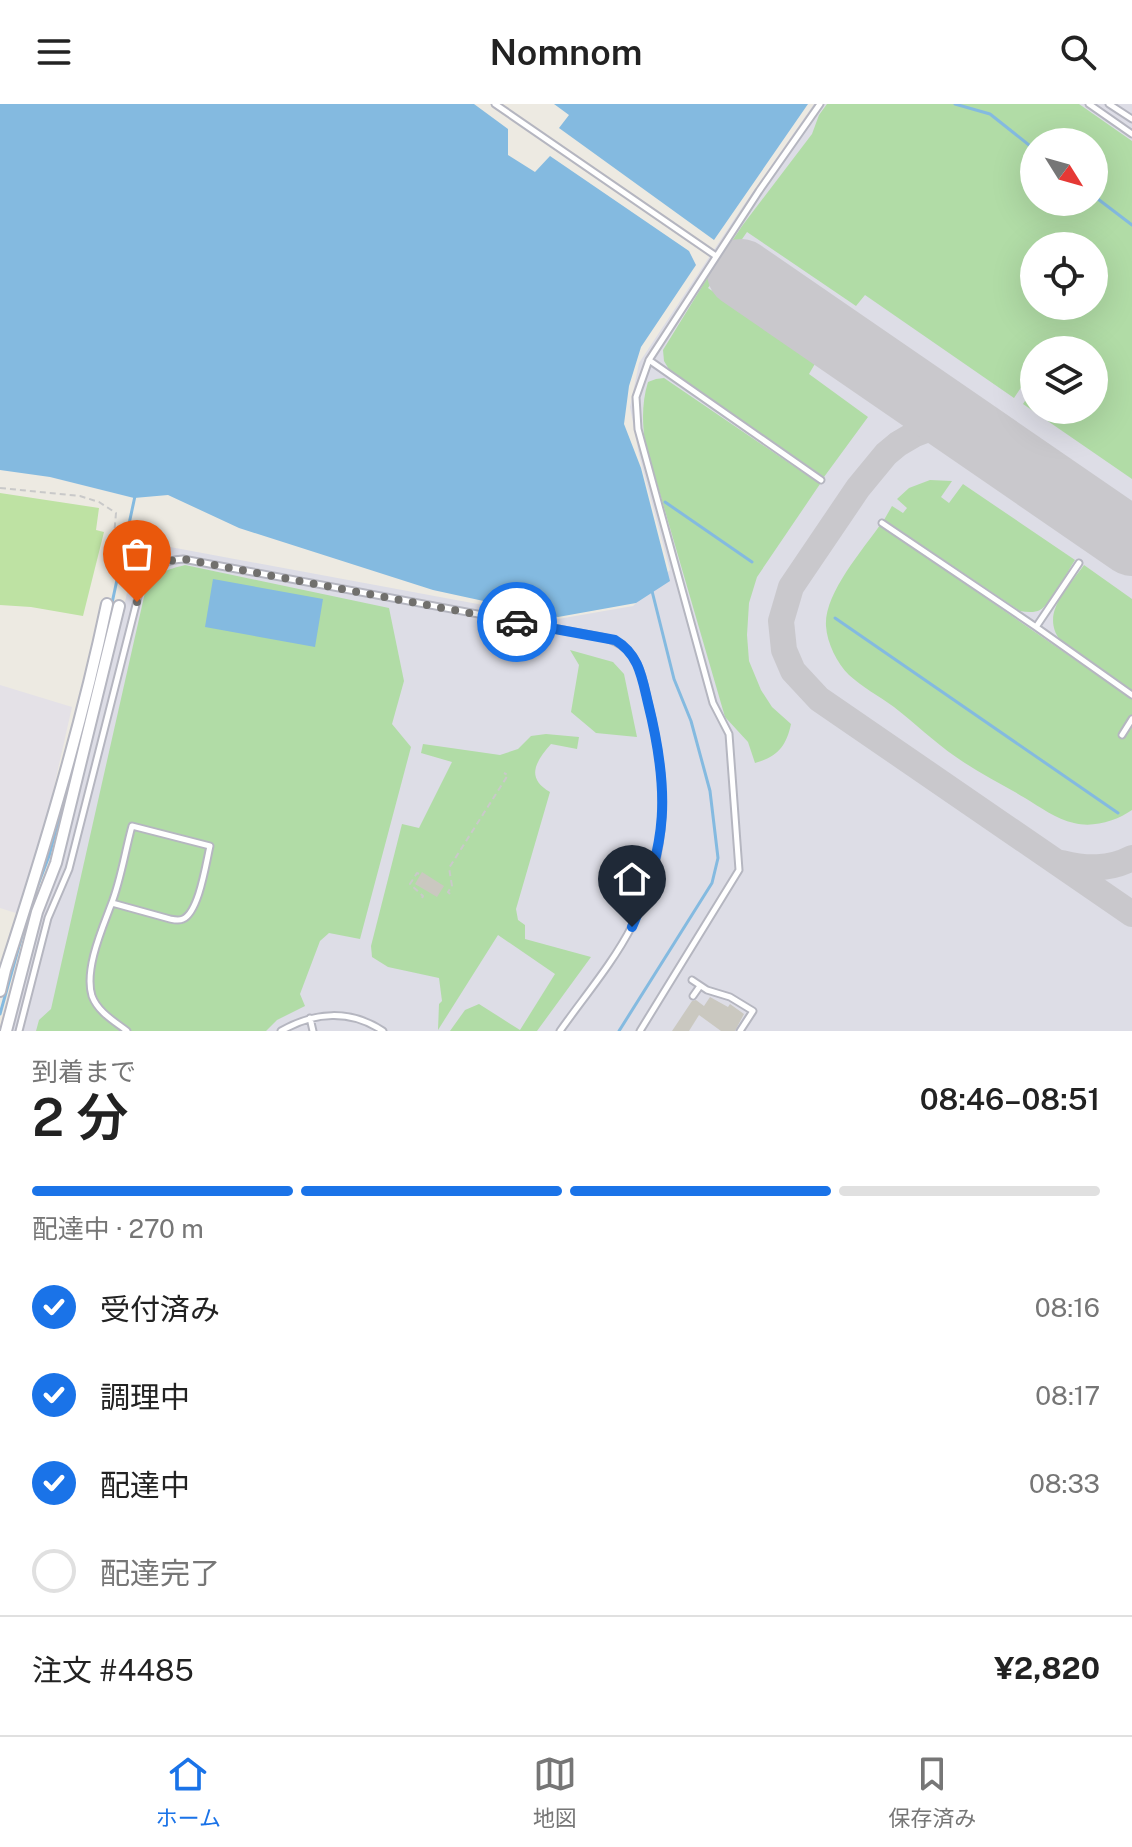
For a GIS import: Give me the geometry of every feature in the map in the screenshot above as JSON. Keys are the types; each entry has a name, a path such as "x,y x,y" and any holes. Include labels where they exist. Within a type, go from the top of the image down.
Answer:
{"street":[{"path":"0,991 23,900 45,846 98,650 107,604"},
{"path":"6,1031 37,912 56,863 119,606"},
{"path":"5,970 21,975"}],"lane":[{"path":"495,104 716,256"},
{"path":"640,1031 739,870 729,734 713,703 638,429 636,397 649,360 759,191 820,104"},
{"path":"1089,104 1132,134"},
{"path":"1109,104 1132,119"},
{"path":"649,360 821,480"},
{"path":"882,523 1132,695"},
{"path":"19,1031 48,918 69,869 141,585 150,572 161,564 183,559 601,637 624,645 633,655 639,667 658,746 663,788 659,848 645,897 632,927 560,1031"},
{"path":"1036,627 1079,563"},
{"path":"1122,735 1132,719"},
{"path":"112,903 170,919 185,918 195,905 210,846 132,826 91,971 93,998 104,1013 127,1031"},
{"path":"692,980 753,1011 740,1031"},
{"path":"693,996 700,986"},
{"path":"281,1031 319,1015 344,1016 370,1023 383,1031"},
{"path":"310,1018 313,1031"}],"path":[{"path":"0,488 80,496 99,502 116,513 114,536"},
{"path":"450,894 449,868 508,775 504,773"},
{"path":"419,874 410,884 422,898"}],"shaded area":[{"path":"814,104 1132,104 1132,1031 10,1031 39,918 62,864 138,541 558,619 633,606 670,570 639,455 630,407 639,363"},
{"path":"0,685 72,707 44,831 19,914 0,908"}],"green space":[{"path":"827,104 1079,104 1132,141 1132,479 1052,424 1108,424 1108,336 1020,336 1020,389 1014,398 865,295 856,306 747,232 708,288 816,362 809,374 868,417 824,477 670,371 664,361 663,350 742,226 812,134"},
{"path":"664,378 820,484 757,577 749,603 749,661 772,707 791,724 779,750 755,763 748,742 725,717 645,442 643,412 648,382"},
{"path":"930,480 952,481 941,497 949,503 963,484 1075,560 1045,606 1035,612 1020,611 884,520 892,506 903,513 907,508 897,499 909,488"},
{"path":"0,493 99,508 96,530 104,532 83,616 0,605"},
{"path":"880,525 1132,699 1132,716 1119,735 1123,738 1132,725 1132,810 1112,820 1089,825 1055,816 956,757 845,670 828,639 827,614 837,587"},
{"path":"185,565 389,608 404,681 392,724 411,747 360,939 329,933 320,941 300,994 305,1006 277,1020 266,1031 36,1031 39,1020 51,1009 146,588 163,572"},
{"path":"1084,565 1132,599 1132,691 1060,640 1055,630 1053,620 1058,601"},
{"path":"570,650 613,662 624,674 637,737 596,733 571,712 579,665"},
{"path":"531,736 579,737 577,749 551,744 536,769 538,781 550,792 516,909 518,920 525,925 525,939 591,957 537,1031 450,1031 465,1010 479,1004 520,1030 555,974 498,935 438,1030 439,1004 442,1001 439,978 388,967 372,957 371,946 402,824 419,828 452,762 421,753 423,744 500,755 518,749"}],"water":[{"path":"0,104 474,104 508,129 508,155 535,172 550,156 689,251 696,265 641,347 629,386 624,424 641,468 670,581 636,603 558,617 433,590 239,528 168,495 134,498 50,477 0,470"},
{"path":"554,104 808,104 714,240 559,128 569,115"},
{"path":"213,579 323,599 315,647 205,627"}],"building":[{"path":"422,872 444,886 437,897 415,884"},
{"path":"710,997 728,1007 730,1004 744,1014 735,1031 721,1031 699,1015 689,1031 672,1031 692,1001 696,1000 704,1006"}],"waterway":[{"path":"955,104 990,114 1020,138"},
{"path":"1108,207 1132,225"},
{"path":"103,645 135,496"},
{"path":"665,502 752,562"},
{"path":"619,1031 712,883 718,858 710,791 691,721 674,679 652,591"},
{"path":"835,618 1118,813"},
{"path":"34,895 49,856 71,772"},
{"path":"0,1014 26,921"}],"taxiway":[{"path":"954,419 898,444 858,488 791,587 781,621 784,650 793,671 819,699 1132,914"},
{"path":"1062,863 1097,867 1115,865 1132,858"}],"runway":[{"path":"741,273 1132,542"}],"way so far":[{"path":"137,602 141,585 150,572 161,564 183,559 517,622"}],"route":[{"path":"517,622 615,640 633,655 639,667 658,746 663,788 655,867 632,927"}]}
